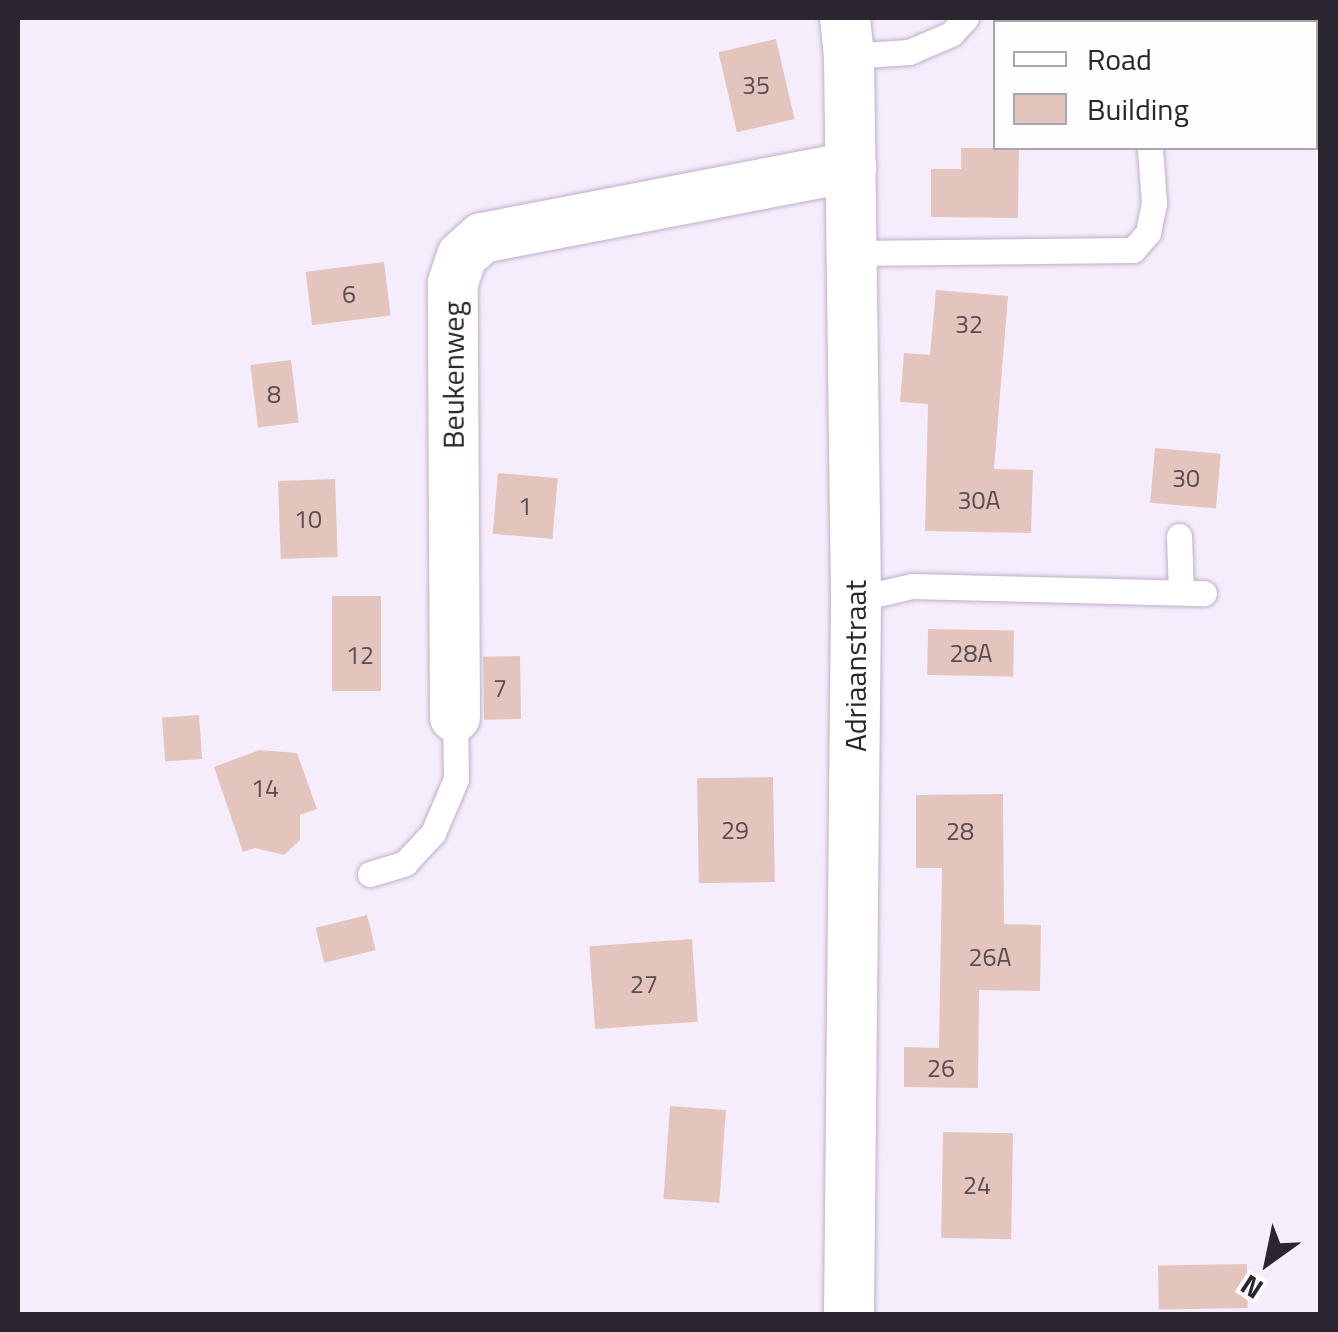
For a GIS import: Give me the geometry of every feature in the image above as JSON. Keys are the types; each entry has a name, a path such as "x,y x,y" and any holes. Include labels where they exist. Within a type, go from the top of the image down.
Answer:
{"street":[{"name":"Adriaanstraat","path":"847,37 856,599 850,1314"},
{"name":"Beukenweg","path":"455,717 453,283 462,256 482,238 851,167"}],"lane":[{"path":"847,37 910,52 951,34 966,18"},
{"path":"852,254 1133,250 1148,233 1154,203 1150,150"},
{"path":"856,599 912,586 1193,592 1179,536"},
{"path":"370,874 404,863 433,833 456,778 455,717"}],"building":[{"path":"776,39 794,119 737,132 719,52"},
{"path":"961,148 1019,150 1018,218 931,217 931,169 961,169"},
{"path":"384,262 391,316 312,325 306,272"},
{"path":"936,290 1008,296 994,469 1033,470 1031,533 925,531 928,404 900,402 904,353 930,355"},
{"path":"291,360 299,423 258,428 250,365"},
{"path":"1155,448 1221,454 1216,509 1150,503"},
{"path":"498,473 558,478 552,539 493,534"},
{"path":"335,479 338,557 281,559 278,481"},
{"path":"332,596 381,596 381,691 332,691"},
{"path":"928,629 1014,631 1013,676 927,675"},
{"path":"520,656 521,719 484,720 483,657"},
{"path":"199,715 202,759 165,761 162,718"},
{"path":"259,750 297,753 317,809 300,815 300,840 284,855 255,848 243,852 214,767"},
{"path":"773,777 775,882 699,883 697,778"},
{"path":"1003,794 1004,924 1041,925 1040,991 979,990 978,1088 904,1087 904,1047 939,1048 942,868 916,868 916,795"},
{"path":"367,915 376,950 324,963 316,928"},
{"path":"692,939 698,1022 595,1029 589,946"},
{"path":"670,1106 726,1110 719,1203 664,1199"},
{"path":"943,1132 1013,1133 1011,1239 941,1238"},
{"path":"1247,1264 1248,1308 1159,1310 1158,1266"}]}
